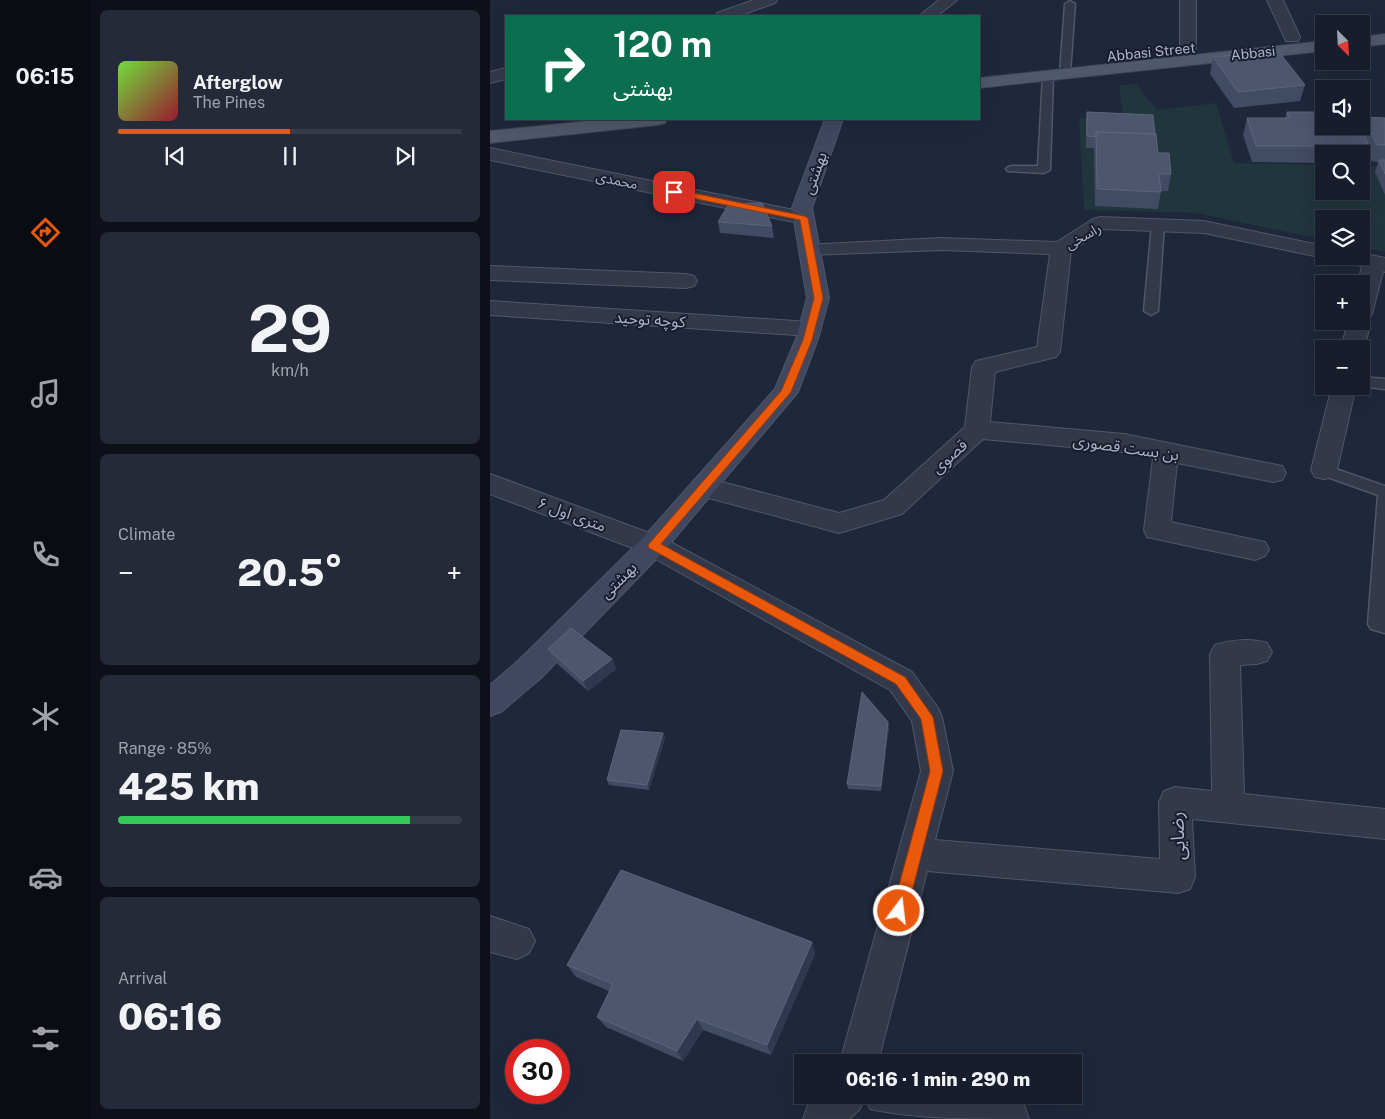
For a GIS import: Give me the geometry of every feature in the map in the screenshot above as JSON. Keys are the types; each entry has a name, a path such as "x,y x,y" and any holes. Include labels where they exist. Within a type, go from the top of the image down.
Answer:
{"main road":[{"path":"1370,29 1385,28"},
{"name":"Abbasi Street","path":"1189,54 1315,35"},
{"path":"1370,41 1385,39"},
{"name":"Abbasi","path":"1060,70 1189,54 1315,47"},
{"path":"980,69 1060,70"},
{"path":"980,83 1060,70"},
{"path":"490,120 505,119"},
{"path":"490,137 649,120"},
{"name":"بهشتی","path":"495,692 530,670 653,545 786,392 810,329 818,298 802,208 834,120"}],"street":[{"path":"726,15 769,0"},
{"path":"928,15 950,0"},
{"path":"1188,0 1189,54"},
{"path":"1275,0 1292,37"},
{"path":"490,78 505,73"},
{"name":"محمدی","path":"490,154 804,218"},
{"name":"راسخی","path":"810,249 941,244 1061,248 1100,223 1204,227 1315,250"},
{"name":"قصوی","path":"704,487 839,523 893,507 977,430 984,367 1048,352 1061,248"},
{"path":"1370,288 1379,263"},
{"path":"490,273 686,281"},
{"name":"کوچه توحید","path":"490,308 810,329"},
{"path":"1324,470 1342,395"},
{"name":"بن بست قصوری","path":"977,430 1124,443 1273,473"},
{"path":"1166,452 1157,530 1254,549"},
{"name":"۶ متری اول","path":"490,484 653,545"},
{"path":"653,545 901,681 927,717 937,771 861,1054"},
{"path":"1228,807 1225,654 1256,652"},
{"name":"رضایی","path":"914,854 1178,877 1175,802 1385,824"},
{"path":"822,1119 837,1104"},
{"path":"931,1104 1010,1119"}],"lane":[{"path":"1012,169 1044,170 1070,4"},
{"path":"1151,311 1158,225"},
{"path":"1370,383 1385,384"},
{"path":"1324,470 1385,492"},
{"path":"1385,496 1377,624 1385,626"}],"shaded area":[{"path":"1136,84 1157,110 1216,103 1234,163 1315,165 1315,200 1370,200 1370,166 1385,167 1385,252 1370,249 1370,210 1315,210 1315,238 1196,213 1084,210 1079,118 1123,117 1119,85"}],"building":[{"path":"1279,52 1305,85 1238,92 1213,57"},
{"path":"1087,112 1153,115 1155,134 1096,132 1096,137 1087,136"},
{"path":"1287,112 1314,112 1315,135 1364,135 1369,145 1256,146 1247,118 1289,118"},
{"path":"1370,117 1385,118 1385,145 1377,145 1370,131"},
{"path":"1096,132 1156,134 1158,153 1169,153 1171,174 1159,174 1161,192 1097,189"},
{"path":"1379,160 1385,160 1385,174"},
{"path":"762,203 772,226 718,222 729,204"},
{"path":"571,628 612,659 583,681 548,649"},
{"path":"862,692 888,722 881,786 847,784"},
{"path":"621,730 663,733 647,785 607,780"},
{"path":"621,870 812,942 767,1045 697,1019 677,1051 597,1017 613,984 567,965"}],"route":[{"path":"674,192 804,218 818,298 808,340 786,392 653,545 901,681 927,717 937,771 899,911"}]}
